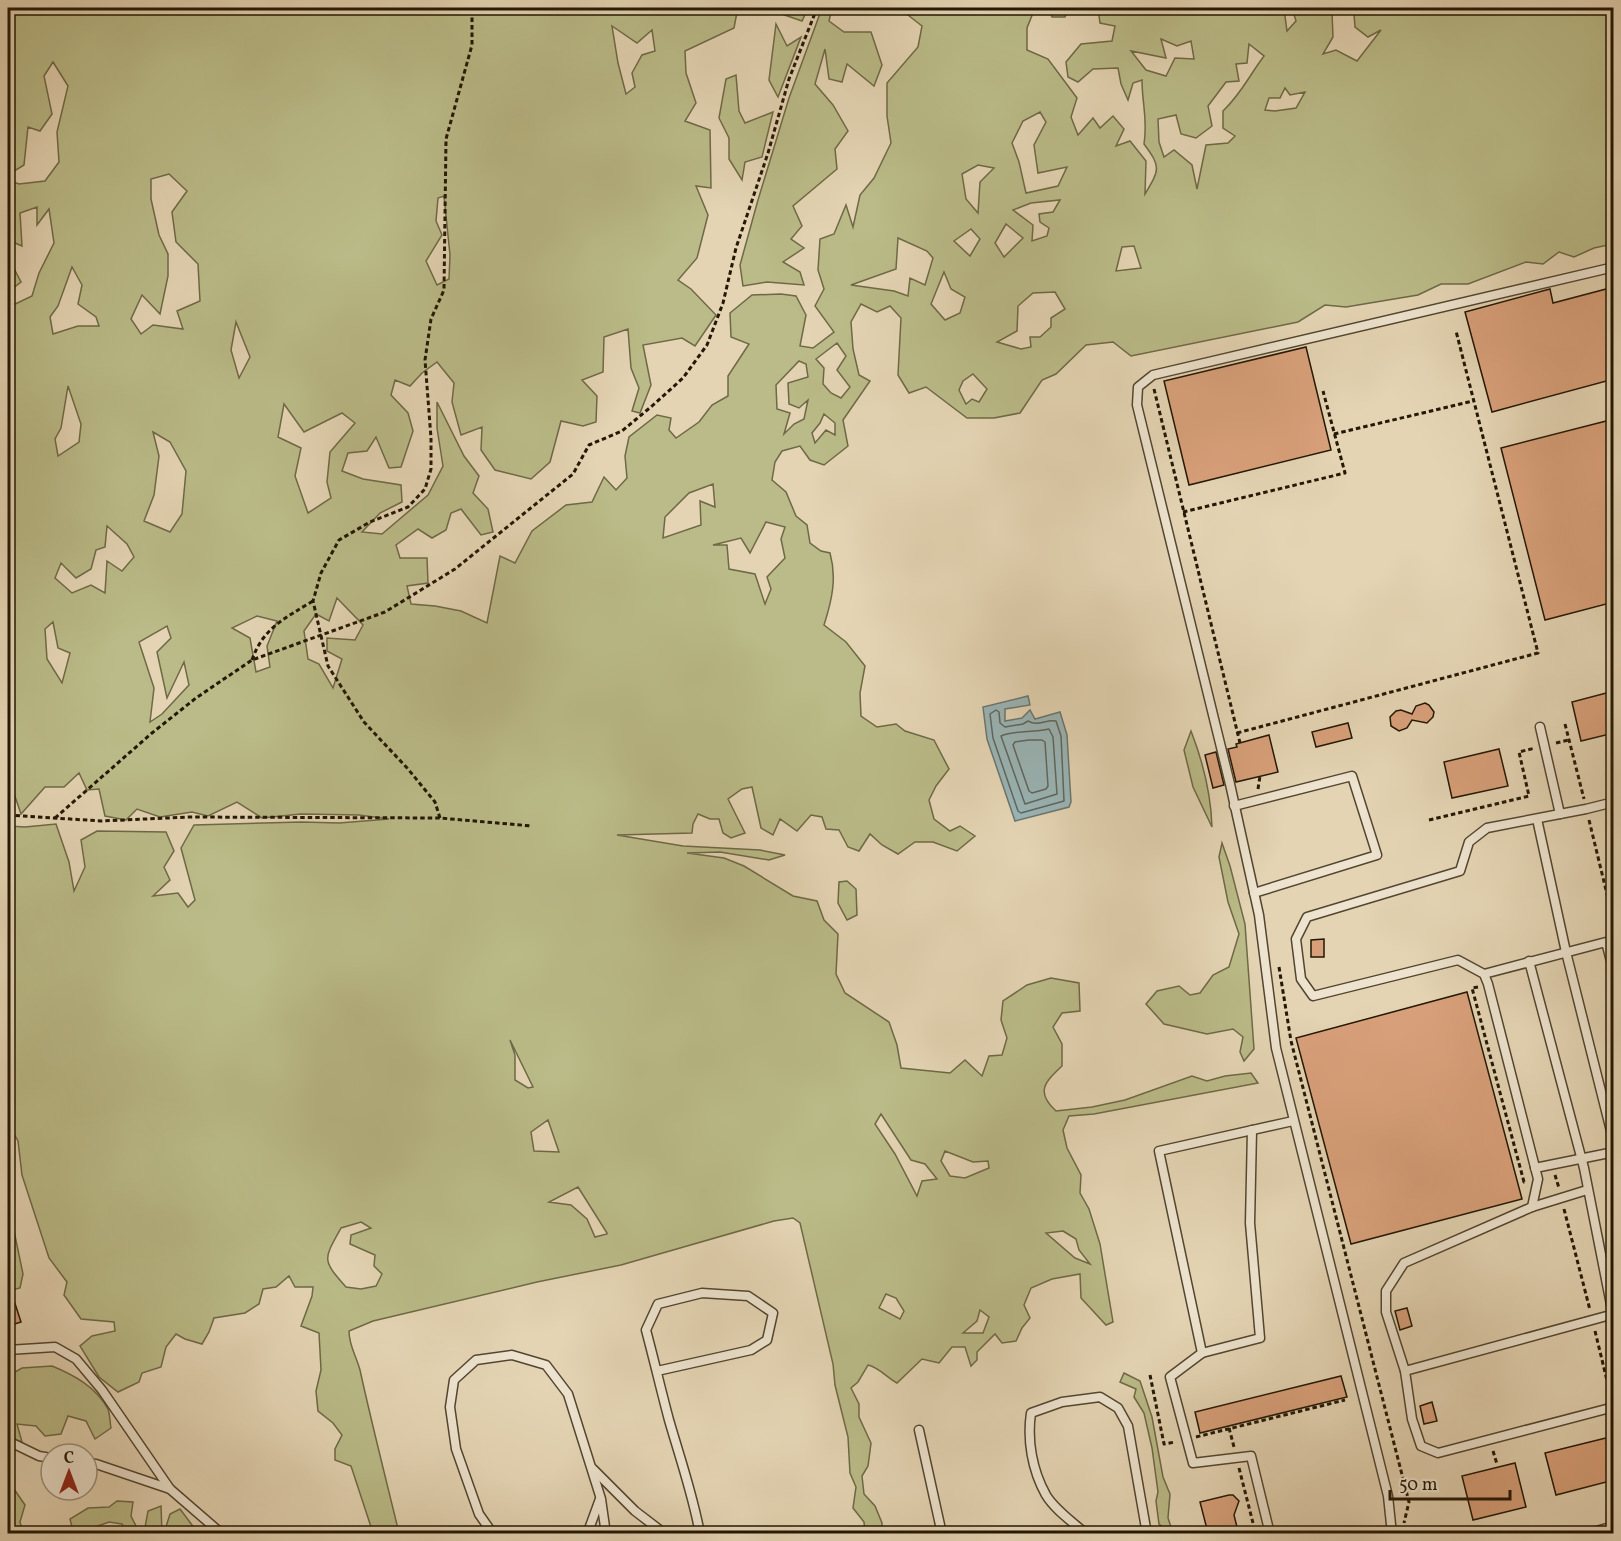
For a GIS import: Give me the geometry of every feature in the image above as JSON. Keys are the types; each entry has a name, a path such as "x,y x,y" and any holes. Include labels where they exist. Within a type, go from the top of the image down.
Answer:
{"lane":[{"path":"1392,1533 1388,1496 1276,1048 1254,893 1137,405 1138,387 1154,375 1614,267"},
{"path":"1540,727 1560,814"},
{"path":"1234,806 1352,776 1377,855 1254,893"},
{"path":"1532,1207 1538,1179 1484,974 1458,960 1313,996 1301,979 1296,939 1306,917 1460,870 1469,842 1487,828 1614,802"},
{"path":"1537,819 1566,952 1614,1143"},
{"path":"1484,974 1606,942 1614,973"},
{"path":"1405,1371 1613,1316 1581,1159 1529,961"},
{"path":"1202,1353 1159,1151 1293,1120"},
{"path":"1252,1130 1250,1223 1260,1338 1202,1353 1170,1377 1193,1463 1251,1456 1270,1533"},
{"path":"1535,1168 1614,1152"},
{"path":"1587,1191 1532,1207 1404,1263 1386,1290 1386,1312 1405,1371 1412,1419 1421,1446 1438,1453 1614,1406"},
{"path":"657,1371 751,1350 767,1340 773,1313 748,1296 702,1293 658,1304 646,1330 657,1371 694,1498 700,1533"},
{"path":"8,1350 55,1347 76,1359 102,1390 170,1489 222,1533"},
{"path":"493,1533 480,1514 456,1449 450,1407 454,1380 476,1360 512,1355 546,1365 568,1394 601,1499 606,1533"},
{"path":"1086,1533 1064,1515 1046,1495 1034,1465 1028,1432 1031,1413 1062,1402 1100,1397 1118,1408 1128,1426 1147,1533"},
{"path":"920,1430 942,1533"},
{"path":"8,1441 39,1456"},
{"path":"99,1467 170,1489"},
{"path":"591,1467 635,1511 665,1533"},
{"path":"585,1533 589,1529 601,1499"},
{"path":"1586,1533 1614,1526"}],"path":[{"path":"440,818 435,802 364,722 328,666 313,601 321,573 339,540 370,522 408,507 425,489 431,469 425,360 431,319 444,290 446,139 472,45 472,8"},
{"path":"55,818 152,733 196,698 252,660 385,612 455,569 573,474 589,445 622,431 683,378 707,345 723,303 736,248 768,153 789,79 817,8"},
{"path":"1238,733 1538,653 1456,331"},
{"path":"1154,388 1240,743"},
{"path":"1183,512 1345,473 1323,391"},
{"path":"1334,434 1473,401"},
{"path":"252,660 258,643 276,623 313,601"},
{"path":"1565,724 1614,923"},
{"path":"1430,820 1529,796 1519,752 1569,740"},
{"path":"1255,801 1260,776"},
{"path":"8,815 101,821 190,817 440,818 532,826"},
{"path":"1278,958 1291,1041 1409,1502 1403,1530"},
{"path":"1555,1175 1614,1406"},
{"path":"1150,1375 1164,1444 1345,1400"},
{"path":"1229,1428 1253,1523"}],"green space":[{"path":"8,8 735,8 737,12 734,28 685,51 686,73 696,103 685,121 710,130 711,188 696,186 708,215 697,258 678,280 691,289 716,315 695,346 682,338 643,345 651,385 640,413 632,411 639,388 631,368 628,329 604,337 603,372 582,380 597,396 596,422 583,426 561,421 550,462 531,479 495,470 481,450 482,427 461,435 452,402 454,383 437,362 410,386 395,380 391,395 408,413 413,431 401,467 389,468 376,437 367,451 348,453 342,471 363,479 401,485 402,502 380,513 362,532 382,534 428,495 443,466 437,428 437,402 464,456 479,476 473,493 488,509 493,532 481,535 461,509 451,513 446,530 432,538 418,529 396,545 400,558 427,558 428,583 407,586 411,604 461,611 487,623 500,556 515,563 532,531 566,505 592,502 604,477 616,490 627,478 625,456 629,437 657,415 671,418 669,430 676,438 699,422 712,405 728,396 728,376 749,344 731,337 730,313 752,295 796,296 806,315 800,346 813,348 834,332 815,306 824,289 818,270 820,239 834,234 846,205 853,227 860,195 874,178 891,143 887,116 887,83 918,47 922,26 899,8 1035,8 1027,28 1027,50 1048,59 1077,98 1071,117 1078,135 1093,118 1100,128 1113,116 1124,129 1116,146 1130,141 1146,161 1145,194 1154,179 1157,168 1144,144 1142,80 1133,83 1128,100 1121,84 1118,68 1093,69 1078,82 1068,77 1066,62 1081,44 1112,41 1115,26 1100,23 1098,8 1278,8 1284,9 1287,31 1296,21 1293,11 1295,8 1613,8 1613,244 1594,248 1574,257 1559,252 1543,264 1526,262 1468,284 1441,284 1418,295 1346,307 1325,305 1298,322 1131,356 1113,342 1086,345 1056,374 1042,380 1020,413 994,418 967,418 926,387 909,393 898,375 901,318 890,306 877,312 861,304 851,322 853,349 859,375 870,381 843,420 848,446 824,465 810,460 800,446 782,451 775,462 772,480 786,492 796,516 807,525 810,543 821,551 830,553 833,589 824,625 846,642 865,666 860,693 861,716 877,727 896,724 905,731 934,740 949,769 929,800 934,819 950,831 960,826 975,836 957,851 933,842 915,842 898,854 882,845 870,834 859,851 848,847 839,830 826,829 822,817 811,815 797,831 780,819 773,835 761,828 752,787 742,789 728,799 745,833 731,838 723,833 719,819 710,819 698,814 692,833 617,835 683,846 760,850 785,855 769,860 720,852 687,853 724,858 744,866 793,896 817,901 824,920 838,934 836,974 845,993 889,1022 897,1045 901,1068 950,1073 965,1060 982,1076 989,1056 1002,1055 1007,1038 1001,1020 1003,1001 1027,985 1051,978 1079,983 1080,1011 1062,1013 1053,1027 1062,1044 1062,1066 1047,1082 1044,1093 1056,1111 1125,1100 1192,1076 1207,1081 1251,1073 1258,1083 1094,1114 1069,1116 1063,1130 1067,1148 1081,1175 1080,1193 1089,1209 1100,1244 1113,1322 1106,1325 1081,1298 1080,1274 1052,1279 1031,1288 1024,1305 1030,1318 1016,1341 1002,1343 995,1334 977,1352 977,1360 971,1366 965,1347 952,1347 939,1363 922,1359 897,1383 868,1365 858,1382 851,1388 859,1404 859,1417 871,1443 868,1466 862,1476 864,1494 875,1506 882,1523 882,1533 865,1533 864,1522 853,1508 856,1487 850,1473 848,1437 835,1385 833,1364 800,1223 793,1218 774,1221 621,1265 537,1282 373,1321 349,1331 399,1533 373,1533 351,1466 335,1460 335,1449 342,1435 333,1423 318,1411 316,1391 321,1370 319,1333 301,1326 313,1287 295,1287 289,1276 276,1287 263,1289 259,1304 245,1313 214,1318 202,1344 176,1334 166,1347 161,1367 142,1373 139,1382 118,1392 99,1377 80,1346 92,1336 115,1331 114,1322 81,1319 64,1295 67,1282 49,1258 22,1175 18,1141 8,1123 8,826 56,824 69,862 74,891 85,867 81,840 97,831 166,832 174,851 164,867 170,880 153,896 178,893 188,907 195,900 181,848 194,825 339,823 389,819 359,815 301,814 262,818 237,802 208,816 192,812 160,817 137,809 126,820 105,816 99,789 87,790 79,773 64,787 45,787 21,814 8,776 8,314 11,306 32,296 39,273 54,243 49,209 37,225 37,207 20,213 22,246 8,240 8,180 19,184 45,181 59,162 57,132 68,86 53,62 44,76 52,114 40,131 28,127 24,165 8,175","holes":["1332,13 1354,14 1355,27 1368,37 1381,30 1357,61 1336,50 1323,54 1333,37","612,26 637,43 652,30 655,51 642,55 632,73 635,87 626,94","1161,39 1177,46 1191,41 1194,59 1175,58 1166,76 1146,70 1131,51 1166,58","1249,44 1264,56 1223,111 1223,128 1235,136 1228,143 1206,145 1197,189 1192,165 1174,150 1164,157 1159,142 1158,119 1176,115 1181,134 1196,138 1212,126 1208,106 1226,82 1239,81 1236,64 1247,63","1285,88 1290,95 1305,92 1296,108 1265,110 1269,98 1280,98","1040,112 1046,122 1034,145 1038,173 1067,167 1058,186 1026,193 1012,143 1023,121","978,165 994,168 980,182 978,213 966,199 962,174","169,174 187,191 172,212 176,242 198,264 200,301 177,311 183,329 153,325 141,334 131,319 142,295 160,314 168,276 168,254 159,235 151,199 151,179","444,196 450,255 449,279 437,285 426,261 442,235 436,221 438,198","1060,200 1053,212 1039,214 1040,222 1049,228 1047,236 1032,241 1033,225 1013,210 1031,203","1006,224 1023,238 1004,257 995,243","971,229 980,239 970,256 954,241","898,238 927,251 933,258 925,285 910,278 908,296 894,291 851,285 896,269","1134,246 1141,268 1116,271 1122,247","72,267 82,285 78,304 96,317 99,326 78,326 53,334 50,317 58,306","944,272 951,289 965,297 960,313 945,320 931,304","1055,292 1065,309 1051,318 1051,327 1040,337 1030,337 1031,347 1021,349 997,342 1017,331 1018,306 1033,293","236,322 250,357 239,378 231,350","837,343 846,356 837,370 850,387 841,398 831,393 823,384 824,368 816,359","799,361 806,364 808,377 788,383 789,404 799,408 808,400 804,419 794,424 784,434 790,413 777,409 776,385","973,374 987,389 979,402 972,399 966,404 959,390 963,381","68,386 81,424 79,442 58,456 55,439 61,428","284,404 304,432 342,413 355,423 330,452 327,482 331,498 308,513 295,476 301,448 278,437","824,414 835,423 835,435 826,430 815,443 812,433","153,432 170,442 186,471 182,514 170,532 144,521 154,495 159,456","713,484 715,507 700,501 701,525 663,538 665,517 689,493","766,522 785,527 781,539 785,558 767,577 771,589 765,604 755,574 729,569 727,545 713,545 741,538 750,553","107,526 127,544 134,557 122,571 107,561 105,593 91,585 72,593 55,578 61,563 76,578 91,569 96,550 105,547","337,598 363,625 355,640 327,638 327,651 342,659 333,688 319,664 308,659 304,631 316,614 329,621","257,616 277,621 267,646 270,667 256,672 250,638 232,628","53,622 58,648 70,653 62,683 47,659 45,629","167,626 171,638 157,652 167,698 184,662 189,685 162,714 150,722 154,688 139,642","510,1040 533,1087 528,1088 515,1080 515,1055","881,1114 911,1160 925,1164 937,1179 922,1181 917,1196 895,1154 875,1124","548,1120 559,1152 534,1151 531,1132","945,1151 973,1162 988,1161 989,1168 965,1178 950,1176 941,1161","578,1187 607,1233 595,1237 587,1219 571,1205 549,1202","361,1222 371,1228 351,1235 350,1244 375,1255 374,1266 382,1274 376,1286 361,1289 346,1287 329,1265 328,1254 341,1228","1063,1231 1076,1239 1079,1250 1090,1264 1075,1258 1046,1233","886,1294 896,1298 904,1311 900,1319 879,1308","980,1310 989,1317 983,1333 963,1333 977,1321"]},
{"path":"771,8 808,8 802,21"},
{"path":"822,8 832,8 829,21 844,32 871,32 882,65 874,86 847,64 842,82 829,79 825,49 815,84 833,105 848,131 835,149 837,169 793,206 802,226 791,239 804,248 783,262 800,272 804,285 767,282 743,286 740,265 758,200 789,98"},
{"path":"1048,8 1069,8 1065,17 1052,17"},
{"path":"776,24 787,46 801,37 778,97 769,80"},
{"path":"736,75 739,111 745,123 773,112 762,157 745,162 742,180 729,159 729,138 719,118 726,79"},
{"path":"8,257 21,282 8,292"},
{"path":"1191,731 1206,778 1212,827 1193,787 1184,750"},
{"path":"1222,843 1245,924 1254,1049 1244,1061 1240,1052 1243,1037 1233,1029 1207,1034 1164,1024 1146,1004 1157,991 1179,986 1190,995 1200,993 1213,975 1229,967 1239,934 1228,902 1219,857"},
{"path":"847,881 856,889 857,915 847,920 838,903 839,882"},
{"path":"8,1202 23,1274 20,1288 8,1291 8,1275 12,1273 14,1264 8,1259"},
{"path":"52,1366 68,1373 97,1394 108,1409 111,1428 95,1439 86,1421 68,1416 61,1434 45,1436 36,1426 17,1424 22,1442 11,1439 8,1435 8,1376 22,1368"},
{"path":"1124,1373 1140,1381 1152,1417 1163,1477 1170,1494 1168,1518 1173,1533 1159,1524 1156,1501 1158,1492 1144,1413 1134,1397 1136,1389 1120,1382"},
{"path":"14,1489 25,1505 20,1522 23,1533 8,1533 8,1493"},
{"path":"117,1501 133,1502 131,1516 138,1530 127,1533 122,1524 109,1522 95,1527 72,1527 70,1519 88,1508 109,1507"},
{"path":"161,1506 162,1533 144,1533 148,1511"},
{"path":"180,1509 198,1533 164,1533 170,1514"}],"water":[{"path":"1028,696 1030,705 1005,709 1005,721 1022,718 1030,710 1035,719 1060,712 1067,735 1071,802 1069,807 1015,821 987,739 983,707"}],"building":[{"path":"1610,288 1614,300 1614,379 1492,412 1465,312 1550,289 1553,303"},
{"path":"1306,347 1331,450 1189,485 1164,381"},
{"path":"1614,419 1614,602 1545,620 1501,448"},
{"path":"1614,691 1614,733 1581,741 1572,702"},
{"path":"1425,703 1434,712 1433,717 1427,723 1412,720 1407,728 1399,731 1391,726 1390,717 1396,711 1401,710 1412,714 1416,706"},
{"path":"1348,723 1352,738 1316,747 1312,732"},
{"path":"1269,735 1278,772 1236,782 1228,749 1237,747 1236,744"},
{"path":"1499,749 1508,786 1452,798 1444,762"},
{"path":"1216,752 1224,785 1213,788 1205,755"},
{"path":"1324,939 1324,957 1311,957 1311,940"},
{"path":"1467,992 1522,1199 1351,1244 1296,1038"},
{"path":"8,1288 10,1288 21,1322 8,1326"},
{"path":"1407,1308 1412,1326 1400,1330 1395,1311"},
{"path":"1341,1376 1347,1397 1200,1433 1195,1412"},
{"path":"1432,1402 1437,1421 1424,1424 1420,1406"},
{"path":"1614,1436 1614,1480 1556,1495 1545,1453"},
{"path":"1515,1463 1526,1507 1473,1520 1462,1476"},
{"path":"1233,1495 1239,1501 1234,1515 1237,1527 1208,1533 1200,1502"}]}
